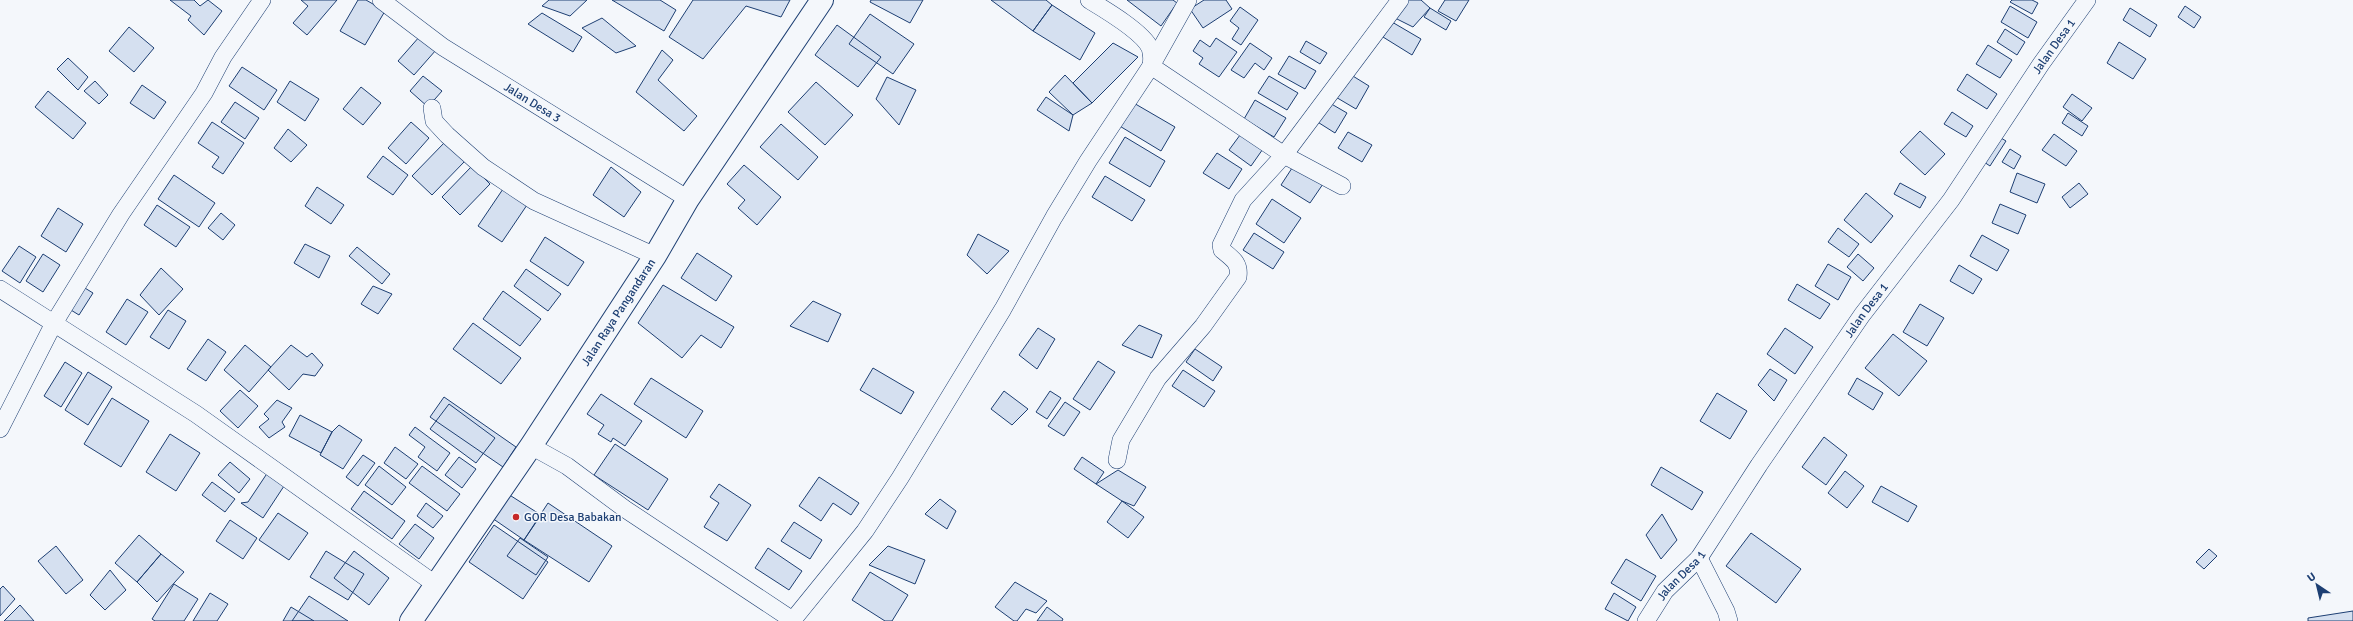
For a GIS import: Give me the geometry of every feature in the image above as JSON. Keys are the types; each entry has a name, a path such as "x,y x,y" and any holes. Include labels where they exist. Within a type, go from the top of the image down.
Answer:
{"highway":[{"name":"Jalan Raya Pangandaran","path":"411,621 531,446 655,256 688,199 822,0"}],"street":[{"path":"0,429 54,323 121,214 204,93 223,57 262,0"},
{"name":"Jalan Desa 3","path":"380,0 443,47 688,199"},
{"path":"1089,0 1134,30 1149,46 1152,55 1151,66"},
{"path":"531,446 567,466 625,509 708,562 793,621 865,531 900,478 1003,308 1069,192 1151,66 1188,0"},
{"path":"1117,460 1121,440 1158,378 1203,326 1238,277 1239,268 1236,262 1222,250 1224,237 1243,200 1284,155 1400,0"},
{"name":"Jalan Desa 1","path":"1646,621 1665,591 1699,558 1759,465 1862,315 1951,200 2041,64 2087,0"},
{"path":"1151,66 1284,155 1342,186"},
{"path":"432,108 434,121 482,167 534,201 655,256"},
{"path":"0,289 196,414 435,584"},
{"path":"1699,558 1726,611 1729,621"}],"building":[{"path":"170,0 194,0 200,6 208,0 222,11 204,35 188,20 191,16"},
{"path":"301,0 337,0 307,35 293,23 308,6"},
{"path":"358,0 366,0 385,11 365,45 340,31"},
{"path":"549,0 587,0 570,16 542,6"},
{"path":"612,0 660,0 676,10 664,31"},
{"path":"693,0 790,0 781,17 746,6 703,59 669,37"},
{"path":"871,0 923,0 910,23 870,2"},
{"path":"991,0 1046,0 1052,5 1033,31"},
{"path":"1127,0 1173,0 1177,3 1161,26"},
{"path":"1204,0 1226,0 1232,9 1203,28 1190,9"},
{"path":"1408,0 1421,0 1430,8 1413,27 1393,17"},
{"path":"1445,0 1469,0 1456,21 1438,11"},
{"path":"2012,0 2032,0 2038,3 2032,14 2010,2"},
{"path":"1052,5 1095,33 1080,60 1033,31"},
{"path":"2010,6 2037,22 2028,38 2001,22"},
{"path":"2185,6 2201,17 2194,28 2178,17"},
{"path":"1240,7 1258,20 1241,45 1232,39 1239,28 1230,21"},
{"path":"1430,8 1451,21 1446,30 1424,17"},
{"path":"2130,8 2157,25 2150,37 2123,20"},
{"path":"542,13 582,37 573,52 528,24"},
{"path":"870,14 914,44 893,74 849,44"},
{"path":"602,18 636,46 616,53 582,28"},
{"path":"1392,22 1421,39 1412,55 1383,37"},
{"path":"837,25 881,57 858,87 815,55"},
{"path":"129,27 154,48 134,72 109,51"},
{"path":"2005,29 2025,42 2017,55 1997,42"},
{"path":"420,36 436,50 414,75 398,61"},
{"path":"1216,38 1237,52 1219,77 1199,64 1203,58 1193,51 1200,40 1210,47"},
{"path":"1306,41 1327,53 1320,64 1300,52"},
{"path":"2119,42 2146,59 2133,79 2107,63"},
{"path":"1113,43 1138,57 1092,103 1073,83"},
{"path":"1250,43 1272,58 1264,70 1255,63 1244,78 1231,70"},
{"path":"1988,45 2012,60 2000,78 1976,64"},
{"path":"662,50 673,60 658,80 697,116 684,131 636,92"},
{"path":"1289,56 1316,71 1305,89 1278,74"},
{"path":"68,58 88,77 78,90 57,69"},
{"path":"242,67 277,90 264,110 229,86"},
{"path":"1348,73 1369,86 1356,109 1334,96"},
{"path":"1967,74 1997,94 1987,109 1957,90"},
{"path":"1065,75 1092,103 1073,115 1049,92"},
{"path":"423,76 442,91 428,107 410,91"},
{"path":"1269,76 1298,93 1287,110 1258,93"},
{"path":"887,77 916,90 899,125 876,99"},
{"path":"95,81 108,95 99,104 84,91"},
{"path":"290,81 319,99 305,121 277,102"},
{"path":"816,82 853,115 825,145 788,112"},
{"path":"142,85 166,102 154,119 130,103"},
{"path":"361,87 381,103 363,125 343,109"},
{"path":"48,91 86,123 73,139 35,107"},
{"path":"2072,94 2092,108 2082,121 2063,107"},
{"path":"1046,97 1073,115 1069,131 1037,110"},
{"path":"1255,100 1286,118 1274,137 1244,119"},
{"path":"235,102 259,118 245,139 221,122"},
{"path":"1132,102 1175,127 1161,151 1118,125"},
{"path":"1328,102 1347,113 1335,133 1316,121"},
{"path":"1952,112 1973,126 1966,137 1944,124"},
{"path":"2068,113 2088,126 2082,136 2062,123"},
{"path":"212,122 244,143 223,174 212,167 219,157 198,143"},
{"path":"411,122 429,138 406,164 388,148"},
{"path":"781,124 818,157 798,180 760,147"},
{"path":"288,129 307,145 291,162 274,148"},
{"path":"1243,131 1265,146 1251,166 1229,150"},
{"path":"1920,131 1945,154 1925,175 1900,152"},
{"path":"1348,132 1372,145 1362,162 1338,148"},
{"path":"2054,134 2077,151 2066,166 2042,150"},
{"path":"1996,135 2006,141 1990,166 1981,160"},
{"path":"1125,137 1165,161 1150,187 1109,163"},
{"path":"445,142 465,161 432,195 412,176"},
{"path":"2010,149 2021,156 2014,169 2002,162"},
{"path":"1217,153 1242,169 1229,189 1203,173"},
{"path":"383,156 408,175 393,195 367,177"},
{"path":"744,165 781,197 757,225 738,208 745,200 727,184"},
{"path":"1294,165 1323,184 1310,203 1281,185"},
{"path":"472,166 490,184 460,215 442,197"},
{"path":"611,167 641,192 624,217 593,195"},
{"path":"2017,173 2045,184 2037,203 2010,192"},
{"path":"174,175 215,203 199,227 158,199"},
{"path":"1105,176 1145,200 1132,221 1092,197"},
{"path":"1900,183 1926,197 1920,208 1894,194"},
{"path":"2079,183 2088,194 2070,208 2062,197"},
{"path":"317,187 344,205 331,224 305,206"},
{"path":"503,189 527,205 502,242 478,226"},
{"path":"1866,193 1893,216 1871,243 1844,220"},
{"path":"1272,199 1301,218 1284,243 1256,224"},
{"path":"2000,204 2026,215 2018,234 1992,223"},
{"path":"157,205 190,227 176,247 144,225"},
{"path":"58,208 83,224 66,252 41,236"},
{"path":"221,213 235,225 223,240 208,228"},
{"path":"1838,228 1859,244 1849,257 1828,242"},
{"path":"1254,233 1284,252 1273,269 1243,250"},
{"path":"978,234 1009,251 987,274 967,255"},
{"path":"1982,235 2009,250 1997,271 1970,256"},
{"path":"545,237 584,262 568,286 530,261"},
{"path":"305,244 330,256 319,278 294,263"},
{"path":"19,246 36,257 20,283 2,271"},
{"path":"357,247 390,274 382,284 349,256"},
{"path":"697,253 732,276 716,301 681,278"},
{"path":"43,254 60,265 43,292 26,281"},
{"path":"1858,254 1874,268 1863,281 1847,267"},
{"path":"1828,264 1851,277 1838,300 1815,286"},
{"path":"1959,265 1982,279 1973,294 1950,281"},
{"path":"161,268 183,289 159,315 140,295"},
{"path":"526,269 561,294 548,311 514,286"},
{"path":"1797,284 1830,304 1820,319 1788,300"},
{"path":"80,285 93,293 79,315 66,307"},
{"path":"663,285 734,327 721,348 701,335 682,358 638,323"},
{"path":"373,286 392,294 378,314 361,304"},
{"path":"503,291 541,319 520,346 483,319"},
{"path":"127,299 148,312 126,345 106,332"},
{"path":"813,301 841,314 828,342 790,326"},
{"path":"1920,304 1944,318 1927,346 1903,332"},
{"path":"168,310 186,321 169,349 150,337"},
{"path":"473,323 521,358 501,384 453,349"},
{"path":"1139,325 1162,335 1152,358 1122,345"},
{"path":"1038,328 1055,339 1037,369 1019,355"},
{"path":"1785,328 1813,347 1795,374 1767,354"},
{"path":"1893,334 1927,361 1899,396 1865,368"},
{"path":"208,339 226,352 206,381 187,369"},
{"path":"245,345 271,367 249,392 224,370"},
{"path":"291,345 307,357 312,353 323,365 315,376 303,374 289,390 268,370"},
{"path":"1195,349 1222,367 1213,381 1186,362"},
{"path":"1098,361 1115,372 1090,410 1073,399"},
{"path":"65,362 82,373 61,407 44,396"},
{"path":"873,368 914,392 901,414 860,390"},
{"path":"1770,369 1787,380 1774,401 1758,385"},
{"path":"1183,370 1215,391 1204,407 1172,386"},
{"path":"88,372 112,387 88,425 65,410"},
{"path":"651,378 703,411 686,438 634,404"},
{"path":"1857,378 1883,393 1873,410 1848,394"},
{"path":"240,390 258,406 238,428 220,411"},
{"path":"1004,391 1028,409 1012,425 991,409"},
{"path":"1050,391 1061,398 1047,419 1036,412"},
{"path":"1717,393 1747,411 1730,439 1700,421"},
{"path":"601,394 642,421 625,446 613,438 611,442 598,434 604,425 587,414"},
{"path":"444,397 516,447 503,467 430,417"},
{"path":"112,398 149,421 121,467 84,444"},
{"path":"277,400 292,408 282,422 285,427 269,438 259,427 269,419 264,414"},
{"path":"1065,402 1080,412 1064,436 1048,426"},
{"path":"449,404 495,438 476,463 430,429"},
{"path":"300,415 332,432 321,453 289,436"},
{"path":"339,425 362,440 343,469 320,455 332,432"},
{"path":"415,427 450,453 437,471 418,457 425,447 409,435"},
{"path":"170,434 200,453 176,491 146,472"},
{"path":"1824,437 1847,455 1826,485 1802,467"},
{"path":"615,444 668,479 648,510 594,475"},
{"path":"395,447 418,464 406,479 384,463"},
{"path":"363,455 375,463 358,486 346,477"},
{"path":"459,457 476,469 462,488 445,475"},
{"path":"1082,457 1104,472 1096,484 1074,469"},
{"path":"230,462 250,479 239,493 218,475"},
{"path":"379,466 406,487 392,505 365,485"},
{"path":"422,466 460,494 447,511 409,483"},
{"path":"1661,467 1703,492 1692,510 1651,485"},
{"path":"1118,470 1146,487 1134,506 1122,501 1096,484"},
{"path":"1845,471 1864,486 1847,508 1828,493"},
{"path":"268,472 286,483 263,518 241,503 248,502"},
{"path":"819,477 859,503 851,515 833,503 821,521 799,506"},
{"path":"212,482 235,499 225,512 202,495"},
{"path":"719,484 751,505 727,541 704,527 719,503 710,497"},
{"path":"1881,486 1917,506 1908,522 1872,502"},
{"path":"364,491 405,521 392,539 351,509"},
{"name":"GOR Desa Babakan","path":"508,494 541,515 524,540 492,518"},
{"path":"940,499 956,511 947,529 925,514"},
{"path":"1122,501 1144,517 1128,538 1107,522"},
{"path":"426,503 443,516 433,528 417,516"},
{"path":"548,503 612,546 589,582 524,540"},
{"path":"278,513 308,533 289,560 259,540"},
{"path":"1662,514 1677,540 1661,559 1646,535"},
{"path":"230,520 257,538 243,559 216,541"},
{"path":"794,522 822,540 810,559 781,541"},
{"path":"415,524 434,538 419,559 399,544"},
{"path":"494,525 548,562 523,599 469,562"},
{"path":"1751,533 1801,569 1776,603 1726,566"},
{"path":"139,535 161,554 137,582 115,563"},
{"path":"520,538 548,557 536,575 507,556"},
{"path":"56,546 83,580 66,594 38,561"},
{"path":"888,546 925,560 915,584 869,565"},
{"path":"768,548 802,571 789,590 755,568"},
{"path":"2209,549 2217,556 2204,569 2196,562"},
{"path":"326,551 364,574 348,600 310,577"},
{"path":"354,551 389,578 369,605 334,578"},
{"path":"161,554 184,572 157,602 137,582"},
{"path":"1626,559 1656,576 1641,601 1611,583"},
{"path":"110,570 126,590 105,610 90,595"},
{"path":"870,572 908,595 892,621 885,621 852,600"},
{"path":"1015,582 1047,601 1036,613 1026,609 1017,621 1014,621 995,607"},
{"path":"174,584 198,599 184,621 155,621 152,619"},
{"path":"3,586 15,599 0,616 0,589"},
{"path":"210,593 228,604 217,621 193,621"},
{"path":"1614,593 1636,607 1628,621 1605,609"},
{"path":"309,596 348,621 292,621"},
{"path":"20,605 34,621 4,621"},
{"path":"291,607 314,621 283,621"},
{"path":"1047,607 1063,619 1062,621 1037,621"},
{"path":"2353,611 2353,621 2308,621 2308,618"}],"place":[{"name":"GOR Desa Babakan","path":"516,517"}]}
